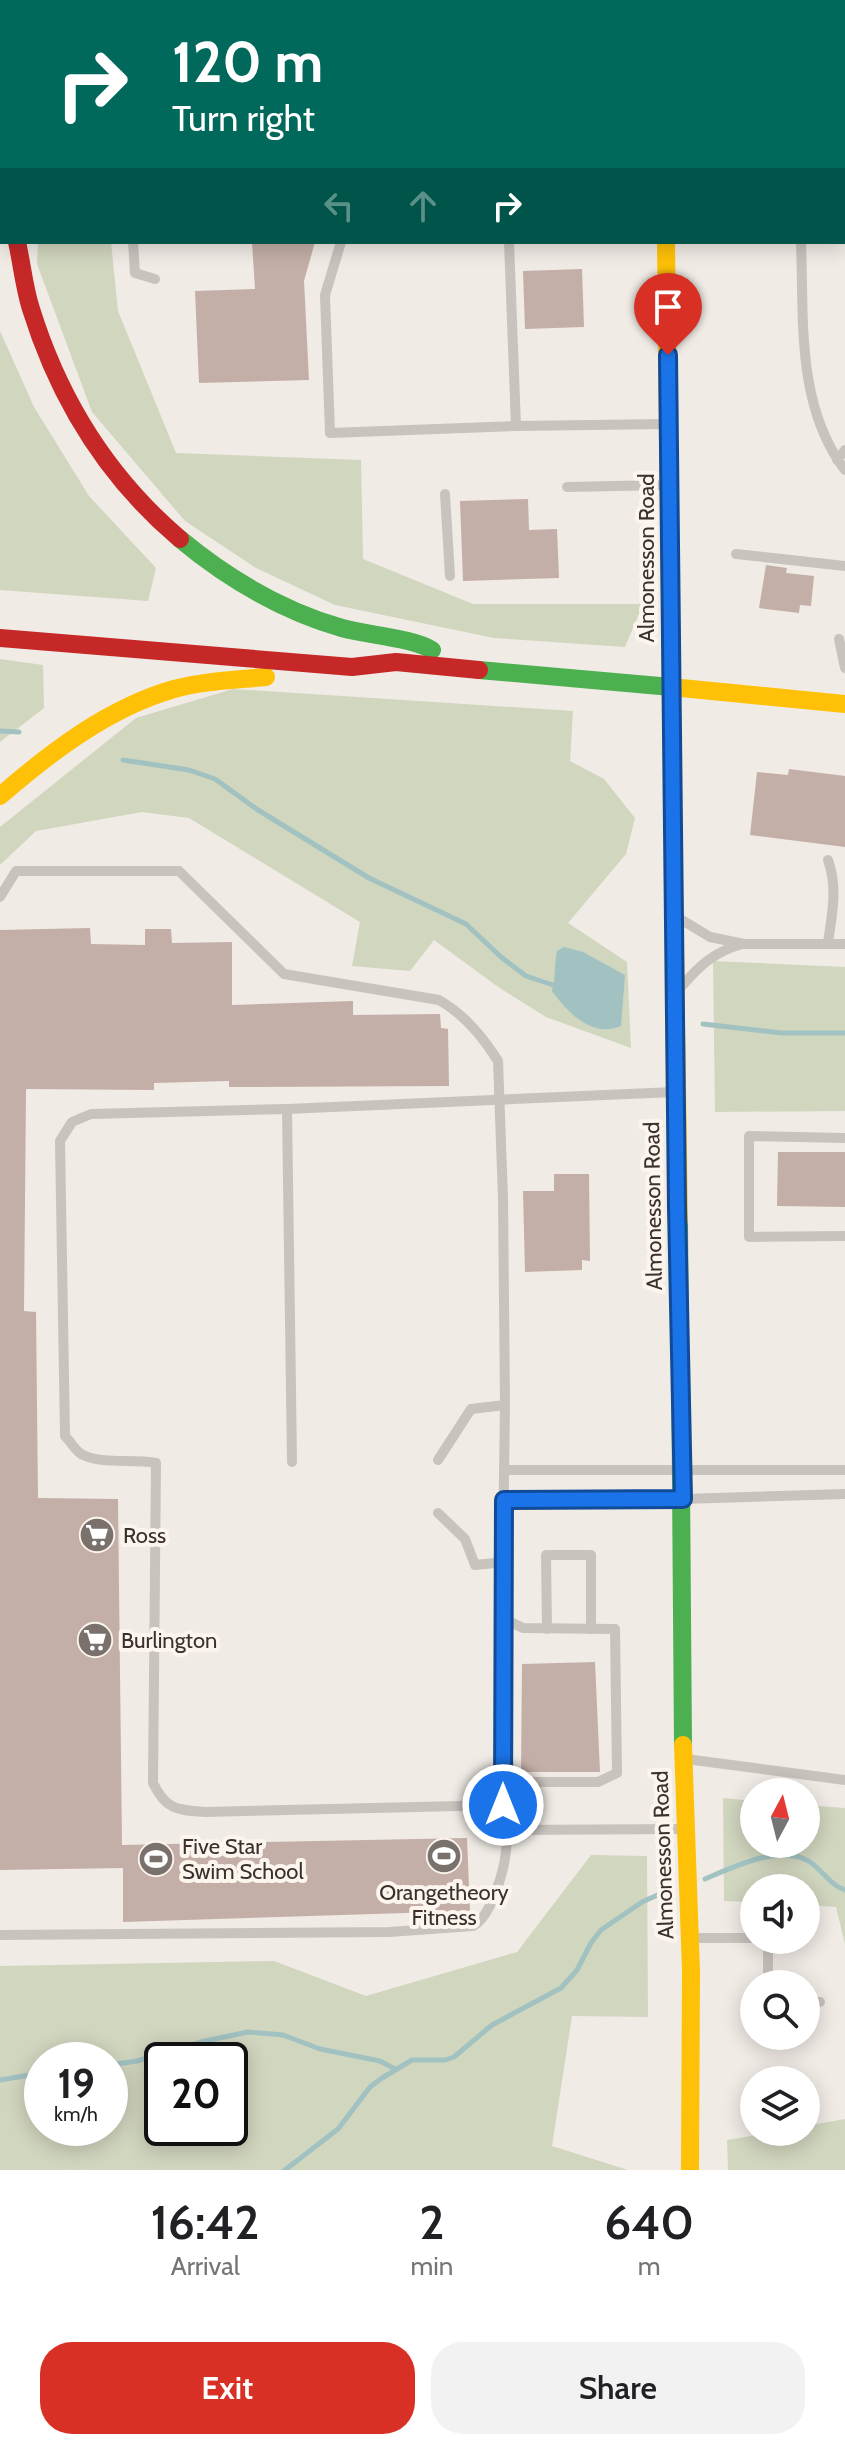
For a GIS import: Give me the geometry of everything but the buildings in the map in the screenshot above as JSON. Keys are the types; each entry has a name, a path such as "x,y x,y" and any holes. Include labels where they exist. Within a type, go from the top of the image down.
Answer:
{"main road":[{"path":"17,244 33,319 63,395 106,464 150,513 189,548 273,601 318,620 424,645 465,668"},
{"name":"Almonesson Road","path":"666,244 683,1499 684,1829 690,1938 690,2170"},
{"path":"0,638 352,667 396,662 845,704"},
{"path":"322,646 353,649 396,662"},
{"path":"0,796 72,738 164,692 211,682 277,676 307,664"}],"lane":[{"path":"133,244 135,273 155,279"},
{"path":"340,244 325,295 330,433 669,424"},
{"path":"509,244 516,426"},
{"path":"801,244 807,378 818,417 837,460 845,470"},
{"path":"837,460 845,450"},
{"path":"567,487 670,485"},
{"path":"445,494 450,576"},
{"path":"736,554 845,566"},
{"path":"839,639 845,668"},
{"path":"828,860 833,875 834,899 828,943"},
{"path":"0,897 16,871 179,871 284,974 439,1000 451,1007 487,1043 498,1061 505,1405 503,1805 507,1830 506,1853 487,1915 482,1922 473,1926 389,1932 0,1935"},
{"path":"674,915 710,937 744,944 845,944"},
{"path":"675,995 701,964 714,954 744,944"},
{"path":"503,1805 205,1812 175,1810 160,1797 153,1783 156,1463 98,1459 80,1454 65,1436 60,1141 72,1122 91,1114 676,1092"},
{"path":"287,1109 292,1462"},
{"path":"845,1138 749,1136 749,1237 845,1236"},
{"path":"438,1460 471,1409 505,1405"},
{"path":"504,1470 845,1470"},
{"path":"504,1500 845,1494"},
{"path":"438,1513 465,1539 475,1565 504,1562"},
{"path":"547,1629 546,1555 591,1555 591,1629"},
{"path":"502,1618 523,1628 615,1629 617,1773 598,1782 503,1782"},
{"path":"684,1759 845,1780"},
{"path":"507,1830 684,1829"},
{"path":"690,1938 740,1938"}],"green space":[{"path":"38,244 111,244 118,311 176,453 361,460 363,559 473,604 643,604 625,647 494,638 335,605 256,568 185,521 92,412 37,264"},
{"path":"0,331 34,407 89,496 156,568 148,601 0,590"},
{"path":"0,659 43,665 44,708 0,742"},
{"path":"233,689 573,711 570,761 604,779 635,818 626,854 568,923 627,962 631,1048 546,1017 501,989 434,940 410,971 352,966 360,922 189,818 142,812 36,831 0,865 0,827 136,718"},
{"path":"713,961 845,967 845,1111 715,1112"},
{"path":"723,1798 740,1800 740,1858 820,1858 820,1806 845,1808 845,1944 836,1907 820,1906 820,1874 740,1874 740,1902 724,1901"},
{"path":"591,1855 647,1856 648,2017 572,2016 552,2146 628,2170 0,2170 0,1966 274,1961 366,1996 517,1952"},
{"path":"845,2119 845,2170 728,2170 727,2140 740,2138 740,2146 820,2146 820,2123"}],"water":[{"path":"564,947 583,952 625,975 621,1026 600,1029 582,1022 552,991 557,951"}],"waterway":[{"path":"0,731 19,732"},
{"path":"123,760 189,770 215,779 258,810 369,878 466,924 526,976 559,987"},
{"path":"703,1024 782,1033 845,1033"},
{"path":"705,1879 758,1859 786,1855 810,1862 845,1890"},
{"path":"285,2170 338,2129 370,2087 382,2078 412,2060 454,2057 492,2025 561,1988 577,1970 601,1930 642,1902 662,1893"},
{"path":"128,2062 248,2032 283,2035 320,2049 380,2061 395,2069"},
{"path":"0,2080 24,2076"}],"traffic: fast":[{"path":"180,539 236,580 277,603 342,628 402,640 432,650"},
{"path":"479,670 671,687"},
{"path":"679,1221 683,1745"}],"traffic: slow":[{"path":"666,244 671,687 845,704"},
{"path":"0,796 81,733 150,697 185,686 266,677"},
{"path":"671,687 679,1221"},
{"path":"683,1745 691,1971 690,2170"}],"traffic: jam":[{"path":"17,244 31,309 42,342 71,405 130,490 180,539"},
{"path":"0,638 352,667 396,662 479,670"}],"place":[{"name":"Ross","path":"97,1535"},
{"name":"Burlington","path":"95,1640"},
{"name":"Orangetheory Fitness","path":"444,1856"},
{"name":"Five Star Swim School","path":"156,1859"}],"route":[{"path":"503,1805 504,1500 683,1499 668,355"}]}
